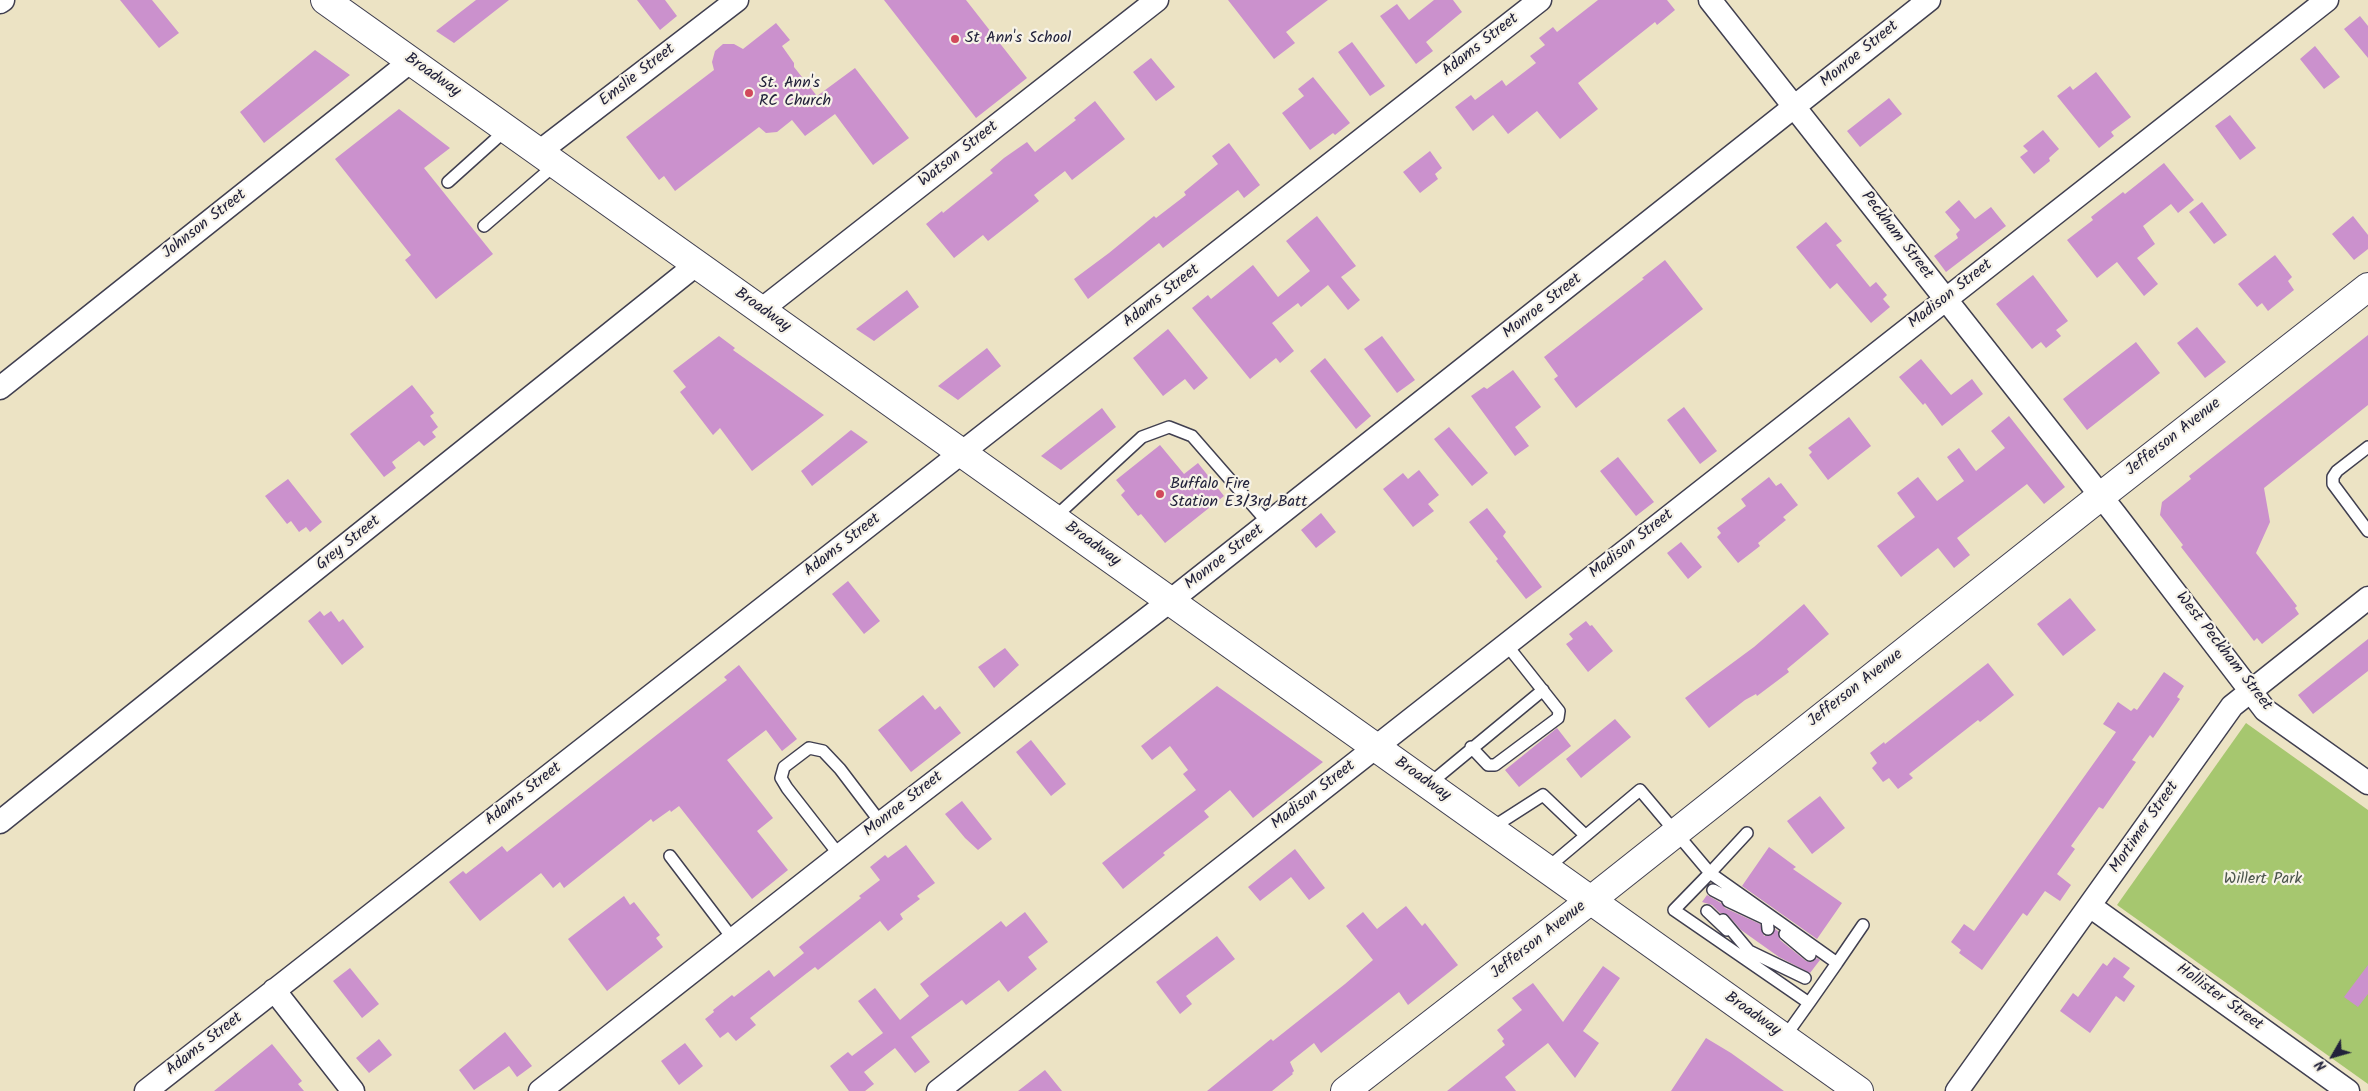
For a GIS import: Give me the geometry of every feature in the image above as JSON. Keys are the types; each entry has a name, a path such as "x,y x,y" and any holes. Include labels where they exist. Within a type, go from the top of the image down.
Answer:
{"main road":[{"name":"Broadway","path":"340,4 411,61 1859,1091"},
{"name":"Jefferson Avenue","path":"1345,1091 1591,900 2368,287"}],"street":[{"name":"Emslie Street","path":"547,158 737,0"},
{"name":"Watson Street","path":"761,310 1157,0"},
{"name":"Adams Street","path":"146,1091 1540,0"},
{"name":"Peckham Street","path":"1710,0 2101,496"},
{"name":"Monroe Street","path":"540,1091 881,823 1170,601 1929,0"},
{"name":"Madison Street","path":"938,1091 2326,0"},
{"name":"Johnson Street","path":"0,388 411,61"},
{"name":"Grey Street","path":"0,822 697,264"},
{"name":"West Peckham Street","path":"2101,496 2265,710 2368,783"},
{"name":"Mortimer Street","path":"1957,1091 2232,706 2368,598"},
{"name":"Hollister Street","path":"2090,906 2348,1091"},
{"path":"274,990 353,1091"}],"lane":[{"path":"448,182 507,129"},
{"path":"484,226 547,158"},
{"path":"1054,518 1142,437 1169,427 1192,436 1268,523"},
{"path":"2366,526 2333,484 2333,478 2337,471 2368,447"},
{"path":"1471,747 1488,765 1495,766 1558,718 1560,711 1506,644"},
{"path":"1428,785 1471,747 1543,690"},
{"path":"840,856 787,788 781,778 784,767 809,748 823,750 881,823"},
{"path":"1546,869 1640,790 1710,873 1810,955"},
{"path":"1490,829 1542,795 1586,835"},
{"path":"1747,833 1674,910 1746,954 1809,1003"},
{"path":"670,856 733,939"},
{"path":"1713,890 1837,963"},
{"path":"1728,901 1768,921 1793,945"},
{"path":"1707,910 1746,954 1805,978"},
{"path":"1746,914 1768,921"},
{"path":"1723,920 1746,954 1788,965"},
{"path":"1784,1038 1863,926"},
{"path":"1743,935 1746,954"},
{"path":"1746,954 1765,950"}],"green space":[{"name":"Willert Park","path":"2246,723 2368,810 2368,1084 2117,905"}],"building":[{"path":"120,0 152,0 179,33 159,48"},
{"path":"476,0 509,0 454,43 436,31"},
{"path":"637,0 665,0 677,16 660,30"},
{"name":"St Ann's School","path":"884,0 966,0 1027,78 976,118"},
{"path":"1228,0 1328,0 1286,32 1295,43 1274,59"},
{"path":"1434,0 1453,0 1462,12 1426,42 1433,51 1416,64 1380,16 1397,4 1409,20"},
{"path":"1598,0 1667,0 1675,10 1657,25 1655,22 1578,83 1598,109 1560,139 1537,111 1508,134 1493,115 1473,131 1455,107 1471,95 1475,100 1502,80 1506,86 1536,63 1530,56 1545,45 1539,38 1553,27 1557,32"},
{"path":"2360,16 2368,26 2368,58 2344,29"},
{"name":"St. Ann's RC Church","path":"776,23 790,40 782,46 794,63 794,67 817,96 855,68 909,138 873,165 835,114 805,136 792,120 777,132 766,133 759,127 675,191 664,176 659,180 626,137 714,70 712,62 715,51 723,44 734,44 743,49"},
{"path":"1352,42 1385,86 1370,96 1338,52"},
{"path":"2315,46 2340,77 2324,89 2300,59"},
{"path":"315,50 350,75 264,143 240,112"},
{"path":"1151,58 1175,87 1156,101 1133,72"},
{"path":"2096,72 2131,117 2111,132 2114,136 2099,148 2057,96 2070,86 2073,90"},
{"path":"1313,77 1350,123 1335,135 1333,133 1310,150 1282,113 1304,96 1298,89"},
{"path":"1889,98 1902,114 1860,147 1847,131"},
{"path":"1095,101 1125,139 1072,180 1065,171 1034,195 1039,201 988,241 983,235 954,258 926,224 942,211 943,213 993,173 990,170 1004,158 1027,142 1035,152 1076,120 1074,118"},
{"path":"399,109 450,148 424,168 493,254 436,299 405,260 411,255 335,159"},
{"path":"2230,115 2256,148 2240,160 2215,126"},
{"path":"2043,130 2059,149 2049,158 2050,161 2034,174 2020,157 2028,151 2023,146"},
{"path":"1229,143 1260,185 1244,198 1238,190 1163,248 1159,243 1088,299 1074,279 1154,216 1156,218 1186,195 1184,192 1218,164 1212,156"},
{"path":"1430,151 1442,168 1435,174 1438,179 1420,193 1403,172"},
{"path":"2164,163 2194,200 2178,213 2171,204 2143,226 2155,244 2137,258 2158,284 2144,296 2117,262 2097,278 2067,240 2093,220 2091,217 2123,192 2125,194"},
{"path":"1959,200 1975,219 1991,207 2006,226 1946,272 1934,256 1958,238 1956,234 1960,230 1945,212"},
{"path":"2202,202 2227,235 2214,244 2189,212"},
{"path":"1317,216 1356,266 1341,277 1360,300 1348,310 1328,285 1301,307 1298,303 1272,323 1294,351 1280,363 1276,358 1250,379 1192,308 1208,295 1211,299 1253,265 1278,297 1310,271 1286,241"},
{"path":"2353,216 2368,235 2368,249 2354,260 2332,234"},
{"path":"1826,222 1842,241 1836,245 1870,287 1876,282 1887,295 1883,299 1890,307 1871,323 1837,283 1830,289 1796,247"},
{"path":"2275,255 2292,277 2288,281 2294,290 2268,311 2262,303 2257,307 2238,284"},
{"path":"1665,260 1703,309 1576,408 1554,379 1558,376 1544,357 1644,279 1642,278"},
{"path":"2033,275 2068,321 2056,330 2061,336 2046,348 2041,342 2032,349 1996,304"},
{"path":"907,290 919,307 874,341 856,329"},
{"path":"2197,327 2226,362 2205,378 2177,343"},
{"path":"1168,329 1208,378 1194,390 1185,379 1163,396 1133,358"},
{"path":"2368,335 2368,405 2264,488 2270,522 2256,553 2297,606 2295,608 2299,614 2262,644 2257,638 2254,641 2181,547 2183,545 2160,515 2162,502 2191,479 2189,476"},
{"path":"719,336 735,348 733,350 824,415 752,471 720,428 713,435 680,392 686,387 673,371"},
{"path":"1382,336 1415,380 1397,393 1364,349"},
{"path":"2136,342 2160,373 2087,430 2063,399"},
{"path":"987,348 1001,366 958,400 938,386"},
{"path":"1325,358 1371,416 1356,429 1310,371"},
{"path":"1921,359 1951,395 1972,379 1983,394 1942,426 1925,403 1923,405 1899,377"},
{"path":"1513,370 1541,407 1515,427 1529,446 1515,456 1471,396 1484,387 1487,389"},
{"path":"412,385 434,413 430,416 438,427 432,432 436,437 424,446 419,441 392,462 396,468 384,477 350,434"},
{"path":"1684,407 1717,451 1700,464 1667,420"},
{"path":"1102,408 1116,427 1061,470 1041,456"},
{"path":"2009,416 2065,487 2044,504 2027,484 1957,538 1970,555 1954,568 1938,548 1901,577 1877,546 1915,517 1897,493 1918,477 1937,501 1964,481 1947,457 1959,448 1976,471 2005,448 1991,431"},
{"path":"1849,417 1871,446 1828,480 1809,455 1812,452 1808,448"},
{"path":"1449,427 1488,473 1472,486 1434,439"},
{"path":"851,430 868,442 812,486 801,471"},
{"path":"1160,445 1184,474 1198,463 1224,496 1165,543 1141,514 1138,516 1121,495 1125,491 1116,480"},
{"path":"1618,457 1654,502 1636,516 1600,471"},
{"path":"1419,470 1439,495 1428,504 1434,511 1413,527 1383,489 1403,473 1408,479"},
{"path":"1769,477 1776,486 1781,483 1798,505 1783,517 1786,520 1758,543 1760,546 1738,563 1717,537 1721,533 1717,528 1746,506 1741,499"},
{"path":"288,479 322,522 310,532 306,527 299,532 291,521 287,524 265,496"},
{"path":"1487,508 1506,532 1503,536 1542,587 1526,599 1496,561 1498,559 1469,522"},
{"path":"1321,513 1336,532 1316,548 1301,530"},
{"path":"1681,542 1702,567 1688,579 1667,553"},
{"path":"848,581 880,621 864,634 832,594"},
{"path":"2070,598 2096,630 2063,656 2037,624"},
{"path":"1804,604 1829,634 1787,669 1789,672 1757,696 1756,694 1745,700 1709,728 1685,698 1754,647"},
{"path":"320,611 324,616 331,611 339,622 343,619 364,647 342,665 308,621"},
{"path":"1586,621 1590,626 1592,625 1613,651 1588,672 1566,644 1573,639 1569,634"},
{"path":"2368,639 2368,671 2313,714 2298,695"},
{"path":"1005,648 1019,665 994,688 978,667"},
{"path":"1988,663 2014,695 1980,722 1978,720 1909,774 1913,778 1898,789 1889,778 1883,782 1872,768 1877,763 1870,753 1884,742 1885,744"},
{"path":"739,665 797,739 782,751 766,730 727,760 773,818 757,831 788,870 752,899 679,806 653,822 651,819 564,888 560,882 553,888 541,873 480,921 449,882 463,871 466,874 502,846 507,852 727,680 724,677"},
{"path":"2164,672 2184,686 2177,697 2180,699 2153,738 2150,735 2132,760 2136,762 2103,809 2099,807 2071,846 2075,849 2057,874 2071,885 2060,901 2045,891 2027,916 2023,913 1982,970 1959,953 1961,950 1951,942 1964,924 1974,931 2116,732 2103,724 2118,702 2131,711 2134,708 2137,710"},
{"path":"1217,686 1323,762 1253,818 1230,790 1204,811 1209,817 1163,853 1165,855 1123,889 1102,863 1196,790 1183,774 1188,770 1170,746 1152,760 1141,746"},
{"path":"923,695 935,710 940,706 961,733 911,772 878,730"},
{"path":"1615,719 1631,737 1581,778 1566,759"},
{"path":"1557,728 1571,746 1519,787 1505,770"},
{"path":"1031,740 1066,784 1051,796 1016,752"},
{"path":"1820,796 1845,828 1812,854 1787,821"},
{"path":"962,801 992,839 978,850 945,814"},
{"path":"906,845 935,883 917,896 920,899 900,914 903,919 888,931 880,921 818,970 815,967 750,1018 756,1025 736,1041 728,1032 720,1038 705,1019 714,1012 713,1010 732,995 734,997 769,970 774,977 804,953 799,947 861,898 859,896 880,880 870,867 885,855 888,858"},
{"path":"1769,847 1796,867 1793,869 1842,903 1817,939 1742,886"},
{"path":"1295,849 1325,888 1309,900 1291,877 1260,901 1248,887"},
{"path":"1707,895 1721,903 1725,908 1760,924 1764,936 1772,935 1775,929 1778,931 1780,940 1806,961 1812,962 1817,958 1820,960 1810,973 1779,957 1741,930 1728,915 1720,913 1712,905 1702,902"},
{"path":"624,896 630,905 634,902 660,935 656,938 663,947 607,991 568,939"},
{"path":"1406,906 1422,926 1425,923 1458,965 1408,1005 1399,992 1321,1053 1314,1043 1290,1062 1294,1071 1293,1074 1272,1091 1207,1091 1271,1039 1273,1041 1373,960 1346,926 1363,912 1377,929"},
{"path":"1025,912 1048,942 1028,957 1037,969 1008,992 999,980 966,1005 962,1000 911,1037 930,1062 915,1073 895,1048 864,1072 874,1084 865,1091 849,1091 830,1066 848,1052 852,1056 883,1033 858,1001 875,988 900,1020 929,996 920,984 1001,921 1006,927"},
{"path":"1217,936 1235,959 1186,996 1192,1004 1180,1014 1156,982"},
{"path":"2114,957 2130,968 2123,977 2135,986 2124,1002 2116,996 2090,1033 2060,1011 2073,993 2078,997 2103,963 2107,966"},
{"path":"2368,965 2368,994 2358,1007 2344,997"},
{"path":"1603,966 1620,978 1583,1031 1599,1043 1575,1078 1548,1043 1505,1077 1516,1091 1447,1091 1505,1045 1502,1041 1504,1039 1497,1030 1522,1010 1512,998 1533,983 1563,1022"},
{"path":"350,968 379,1004 362,1018 333,981"},
{"path":"505,1032 532,1066 517,1077 509,1066 474,1090 459,1070"},
{"path":"1706,1038 1731,1053 1784,1091 1671,1091"},
{"path":"379,1039 392,1055 369,1073 356,1058"},
{"path":"685,1043 703,1066 679,1085 661,1061"},
{"path":"272,1044 302,1081 298,1084 304,1091 214,1091"},
{"path":"1045,1070 1062,1091 1018,1091"}],"place":[{"name":"St Ann's School","path":"955,39"},
{"name":"St. Ann's RC Church","path":"749,93"},
{"name":"Buffalo Fire Station E3/3rd Batt","path":"1160,494"}]}
